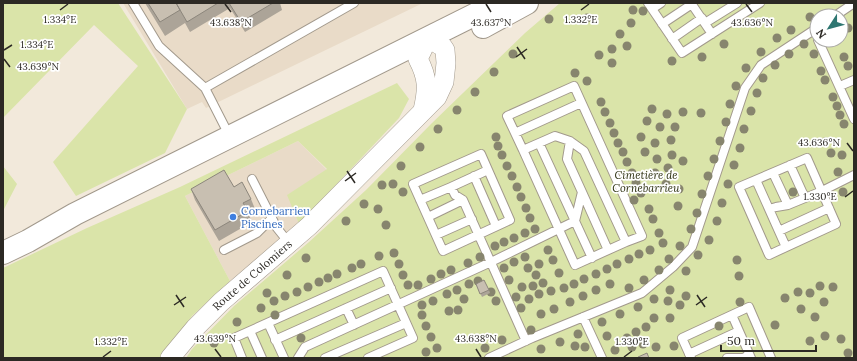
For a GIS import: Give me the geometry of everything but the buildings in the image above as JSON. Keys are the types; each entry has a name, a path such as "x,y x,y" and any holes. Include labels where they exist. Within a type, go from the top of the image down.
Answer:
{"main road":[{"path":"3,253 28,241 79,221 431,48 498,3"},
{"path":"28,241 75,214 229,137 503,17 527,3"}],"street":[{"name":"Route de Colomiers","path":"170,358 195,328 221,302 309,226 437,97 444,82 446,63 445,50 431,48 423,68 427,81 427,94 423,110"}],"lane":[{"path":"133,3 159,46 205,88 229,137"},
{"path":"205,88 354,3"},
{"path":"661,3 650,6 682,53 760,3"},
{"path":"662,24 691,3 712,34"},
{"path":"672,39 737,3"},
{"path":"489,358 642,293 673,267 692,247 745,88 761,65 809,38"},
{"path":"822,48 854,119"},
{"path":"840,86 854,80"},
{"path":"574,86 642,236 575,265 515,133 507,116 574,86"},
{"path":"515,133 581,103"},
{"path":"523,150 555,136 570,142 584,151 626,242"},
{"path":"570,142 567,159 608,250"},
{"path":"539,143 592,258"},
{"path":"481,154 510,220 443,251 420,200 413,184 481,154"},
{"path":"807,158 836,224 769,255 739,187 773,173 807,158"},
{"path":"790,165 805,198"},
{"path":"420,200 488,170"},
{"path":"773,173 788,205"},
{"path":"769,210 788,205 822,191 854,175"},
{"path":"474,176 496,226"},
{"path":"252,179 277,228 289,243"},
{"path":"756,180 786,247"},
{"path":"451,187 454,195 463,200 526,341"},
{"path":"575,221 582,192"},
{"path":"428,217 463,200"},
{"path":"779,230 829,208"},
{"path":"224,250 257,233 272,218"},
{"path":"436,235 472,219"},
{"path":"298,358 305,347 491,262 575,221"},
{"path":"242,358 234,338 383,271 413,338 368,358"},
{"path":"275,340 390,288"},
{"path":"739,331 690,356 682,338 749,307 771,358"},
{"path":"346,308 354,325"},
{"path":"727,358 743,358 750,356 732,315"},
{"path":"583,317 602,358"},
{"path":"268,323 284,358"},
{"path":"324,358 406,323"},
{"path":"250,331 262,358"}],"shaded area":[{"path":"123,3 423,3 206,108 202,102 187,109"},
{"path":"298,141 327,170 288,195 299,224 230,281 185,196"}],"green space":[{"path":"3,3 118,3 187,109 165,153 76,196 53,162 138,66 94,25 3,118"},
{"name":"Cimetière de Cornebarrieu","path":"560,3 854,3 854,358 186,358 192,349 234,306 309,242 366,190 432,123 525,33"},
{"path":"397,83 409,99 399,118 299,224 287,195 327,169 298,141 185,196 230,281 192,316 162,358 3,358 3,268 87,228 180,187"},
{"path":"3,166 17,184 3,211"}],"place":[{"name":"Cornebarrieu Piscines","path":"233,217"}]}
